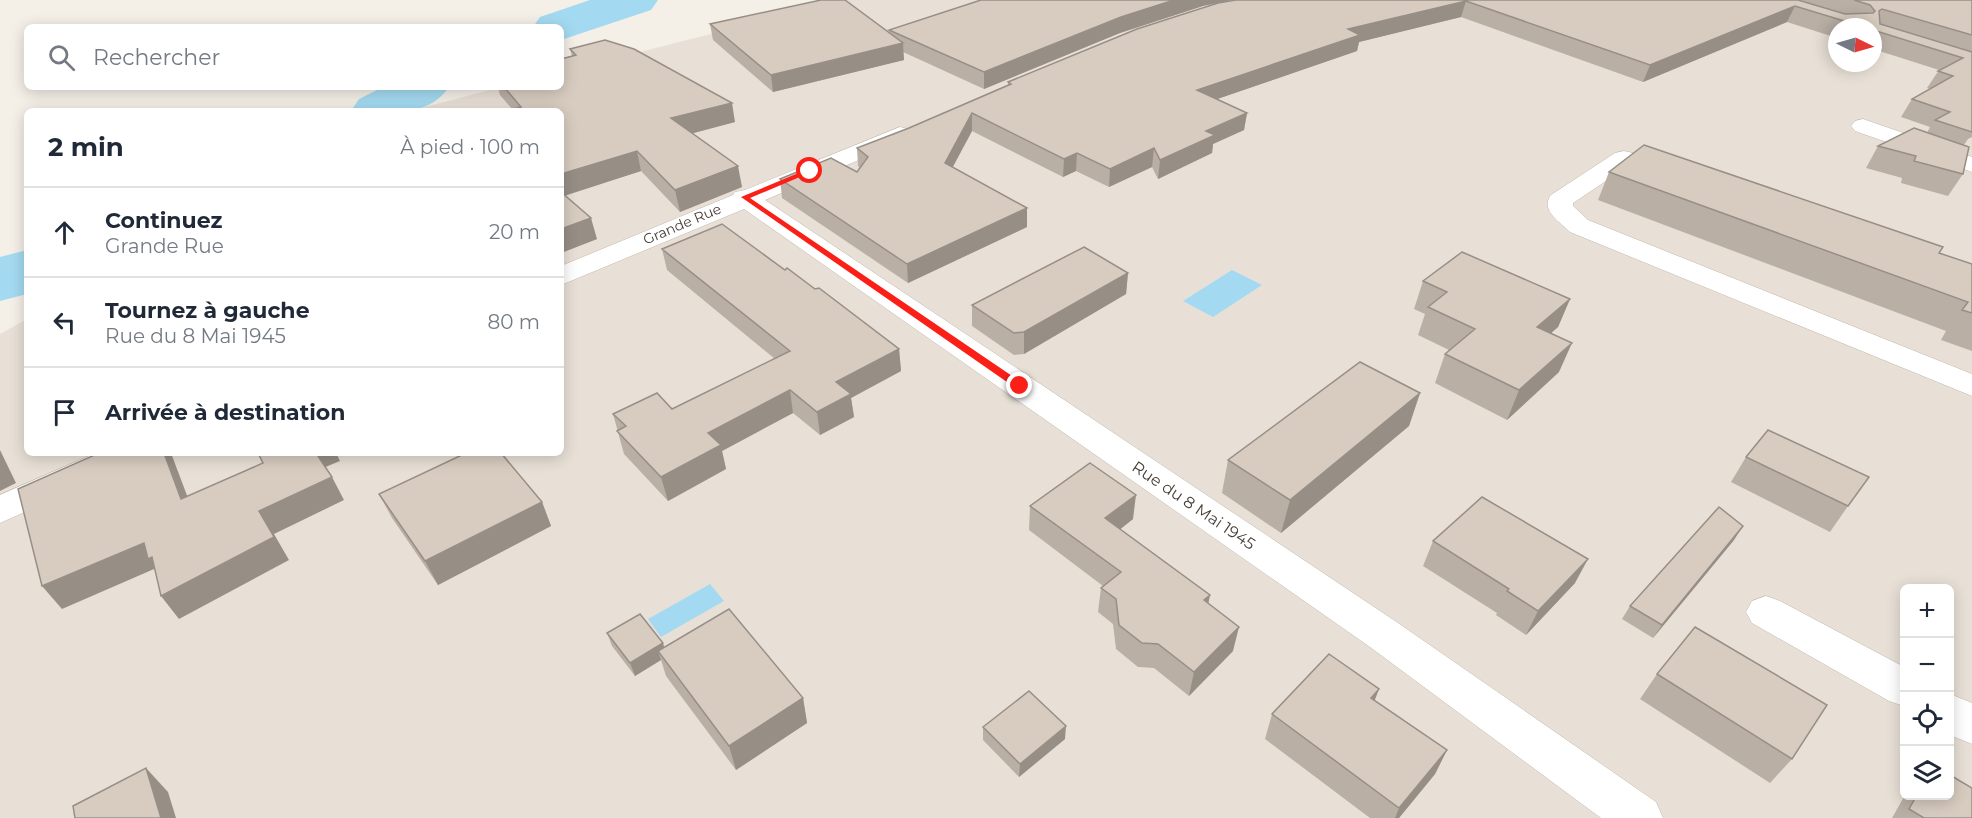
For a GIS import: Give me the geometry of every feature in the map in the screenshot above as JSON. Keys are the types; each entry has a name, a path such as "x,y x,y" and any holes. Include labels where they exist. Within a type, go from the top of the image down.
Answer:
{"street":[{"name":"Grande Rue","path":"564,275 744,197 921,126"},
{"path":"1863,126 1972,165"},
{"path":"1624,159 1560,200 1560,208 1579,226 1972,386"},
{"name":"Rue du 8 Mai 1945","path":"744,197 1384,635 1639,818"},
{"path":"0,510 120,456"},
{"path":"1766,612 1900,685"},
{"path":"1954,715 1972,725"}],"shaded area":[{"path":"845,0 1972,0 1972,818 0,818 0,334 24,321 24,456 564,456 564,108 421,108 490,90 564,90 564,71"}],"water":[{"path":"1232,270 1262,285 1213,317 1183,301"},
{"path":"710,584 724,601 661,637 648,619"}],"building":[{"path":"821,0 845,0 903,43 771,75 710,24"},
{"path":"981,0 1174,0 1121,17 984,72 889,30"},
{"path":"1236,0 1798,0 1845,14 1875,11 1870,5 1854,0 1972,0 1972,35 1882,9 1879,11 1880,18 1834,18 1795,6 1650,65 1466,1 1348,29 1360,35 1197,90 1247,113 1206,131 1215,135 1160,160 1154,148 1110,169 1077,153 1064,159 972,113 945,163 1027,208 907,264 780,179 831,158 857,172 868,157 857,148 909,128 1011,84 1008,82 1137,29 1218,3"},
{"path":"1882,25 1972,52 1972,132 1935,120 1950,112 1912,99 1953,76 1938,71 1963,58 1882,33"},
{"path":"605,40 634,49 732,103 671,118 738,166 675,190 637,151 564,173 564,108 517,108 521,107 507,90 564,90 564,58 576,55 570,49"},
{"path":"1914,128 1969,147 1963,174 1914,161 1916,156 1878,146"},
{"path":"1644,145 1943,247 1939,253 1972,264 1972,313 1962,310 1968,302 1609,172"},
{"path":"564,195 591,218 564,228"},
{"path":"722,224 785,270 787,268 815,289 819,288 899,349 836,382 851,394 817,412 790,390 708,433 721,445 661,477 617,431 626,426 613,414 657,393 672,409 790,351 662,249"},
{"path":"1084,247 1128,273 1024,332 1014,333 972,305"},
{"path":"1462,252 1570,299 1537,327 1572,343 1519,390 1445,354 1475,329 1428,307 1447,292 1423,281"},
{"path":"1360,362 1420,393 1290,500 1228,460"},
{"path":"1768,430 1869,477 1848,506 1746,457"},
{"path":"92,456 165,456 181,499 263,463 260,456 318,456 332,477 259,511 274,537 161,596 152,557 148,559 144,543 42,586 18,489"},
{"path":"460,456 504,456 542,502 425,561 379,494"},
{"path":"1090,463 1136,495 1105,518 1210,595 1204,600 1239,627 1194,672 1158,644 1142,643 1119,625 1116,599 1101,588 1121,572 1030,506"},
{"path":"1482,497 1588,559 1538,611 1507,591 1509,589 1433,541"},
{"path":"1719,507 1743,526 1662,625 1630,606"},
{"path":"729,609 803,698 729,746 658,651"},
{"path":"640,614 663,643 630,663 607,633"},
{"path":"1695,627 1827,705 1792,759 1657,674"},
{"path":"1329,654 1379,689 1371,698 1447,750 1399,808 1272,714"},
{"path":"1029,691 1066,726 1020,764 983,727"},
{"path":"146,768 161,818 75,818 73,806"},
{"path":"1954,777 1972,788 1972,818 1924,818 1909,809 1914,800 1954,800"}],"waterway":[{"path":"564,25 635,0"},
{"path":"384,108 417,90"},
{"path":"0,280 24,271"}],"route":[{"path":"810,171 744,197 1020,386"}]}
